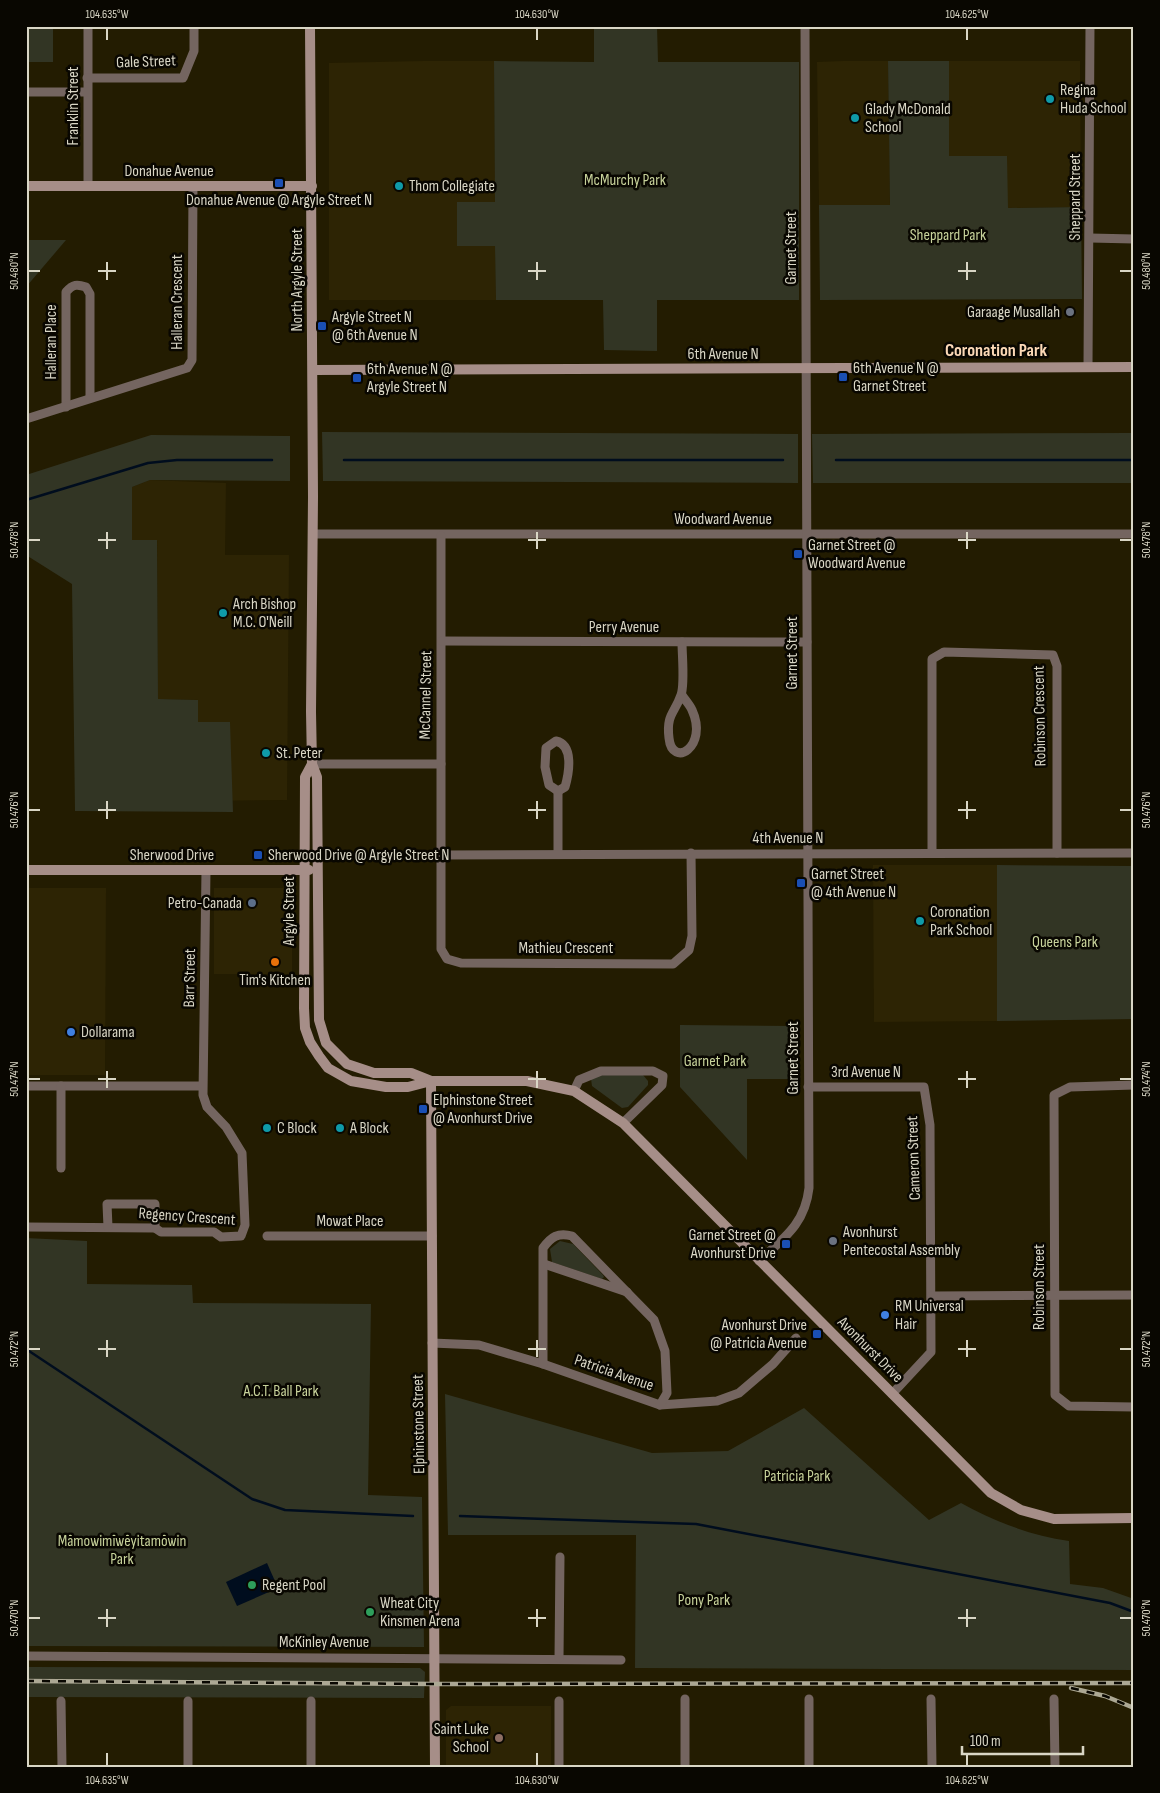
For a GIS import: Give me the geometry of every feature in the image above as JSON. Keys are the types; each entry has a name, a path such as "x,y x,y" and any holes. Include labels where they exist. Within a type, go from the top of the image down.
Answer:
{"street":[{"name":"Franklin Street","path":"88,26 88,186"},
{"name":"Gale Street","path":"88,78 183,78 194,51 194,26"},
{"name":"North Argyle Street","path":"310,26 313,534"},
{"name":"Garnet Street","path":"759,1261 799,1222 807,1203 808,533 805,26"},
{"name":"Sheppard Street","path":"1088,367 1090,26"},
{"path":"26,92 87,92"},
{"name":"Donahue Avenue","path":"26,186 312,186"},
{"name":"Halleran Crescent","path":"26,419 90,397 172,374 186,368 192,360 193,186"},
{"path":"1090,238 1134,239"},
{"name":"Halleran Place","path":"66,406 66,292 78,284 86,287 90,294 90,397"},
{"name":"6th Avenue N","path":"313,370 1134,368"},
{"name":"Woodward Avenue","path":"313,534 441,536 808,533 1134,534"},
{"name":"Argyle Street","path":"313,534 312,764 317,777 319,1020 326,1043 334,1054"},
{"name":"McCannel Street","path":"441,536 442,855"},
{"name":"Perry Avenue","path":"442,641 807,642"},
{"path":"682,642 682,694 671,712 668,739 671,748 678,752 686,752 693,746 696,739 696,723 692,710 682,694"},
{"name":"Robinson Crescent","path":"932,853 932,659 944,652 1053,655 1057,666 1057,853"},
{"path":"556,741 562,742 566,748 569,765 565,786 558,791 549,785 545,767 546,748 556,741"},
{"path":"312,764 441,764"},
{"name":"Argyle Street","path":"312,764 305,777 306,1028 310,1042 319,1056"},
{"path":"558,791 558,853"},
{"name":"4th Avenue N","path":"442,855 558,853 1134,853"},
{"name":"Mathieu Crescent","path":"442,855 441,949 447,959 461,963 673,964 689,950 692,936 691,853"},
{"name":"Sherwood Drive","path":"26,870 318,870"},
{"name":"Barr Street","path":"202,1086 206,870"},
{"name":"Avonhurst Drive","path":"334,1054 347,1064 359,1069 374,1073 411,1073 431,1081"},
{"name":"Avonhurst Drive","path":"319,1056 328,1068 351,1082 360,1084 408,1087 431,1081 526,1081 574,1091 623,1123 990,1493 1021,1510 1054,1519 1134,1518"},
{"path":"574,1091 579,1080 601,1070 653,1071 663,1076 662,1085 623,1123"},
{"name":"Elphinstone Street","path":"431,1081 436,1658 435,1767"},
{"name":"Robinson Street","path":"1134,1085 1070,1087 1054,1095 1055,1395 1069,1406 1134,1407"},
{"path":"26,1086 202,1086"},
{"path":"60,1086 61,1168"},
{"name":"Regency Crescent","path":"26,1227 155,1228 161,1232 214,1232 221,1237 241,1236 245,1224 242,1153 226,1127 207,1106 202,1086"},
{"name":"3rd Avenue N","path":"808,1087 924,1087"},
{"name":"Cameron Street","path":"892,1394 931,1352 930,1125 924,1087"},
{"path":"108,1228 108,1204 155,1204 155,1228"},
{"path":"543,1364 543,1248 551,1238 562,1234 572,1236 630,1293 654,1320 665,1351 667,1393 660,1406"},
{"name":"Mowat Place","path":"267,1236 432,1236"},
{"path":"544,1264 630,1293"},
{"path":"932,1296 1134,1295"},
{"name":"Patricia Avenue","path":"432,1343 479,1345 543,1364 660,1406 717,1401 739,1393 773,1364 796,1338"},
{"path":"559,1658 560,1557"},
{"name":"McKinley Avenue","path":"26,1656 559,1658 621,1660"},
{"path":"685,1699 685,1767"},
{"path":"809,1699 809,1767"},
{"path":"931,1699 932,1767"},
{"path":"1054,1699 1055,1767"},
{"path":"61,1701 62,1767"},
{"path":"188,1701 188,1767"},
{"path":"311,1701 311,1767"},
{"path":"559,1701 560,1767"}],"shaded area":[{"path":"494,61 496,300 329,300 329,63"},
{"path":"888,61 890,205 819,205 817,62"},
{"path":"949,61 1080,61 1081,207 1008,208 949,157"},
{"path":"150,480 226,483 225,555 289,555 287,800 198,801 198,700 158,699 157,540 132,540 132,487"},
{"path":"873,865 997,865 997,1021 874,1022"},
{"path":"26,888 106,888 105,1075 26,1075"},
{"path":"214,888 292,888 292,974 214,974"},
{"name":"Saint Luke School","path":"451,1706 551,1706 551,1767 446,1767 446,1710"}],"green space":[{"path":"26,26 53,26 53,62 26,62"},
{"name":"McMurchy Park","path":"594,26 657,26 658,62 799,62 799,300 657,300 657,351 604,350 603,300 496,300 495,246 457,246 457,202 495,202 494,61 594,62"},
{"name":"Sheppard Park","path":"888,61 949,61 949,156 1007,156 1008,208 1081,207 1082,299 820,300 819,205 890,205"},
{"path":"26,240 66,240 26,287"},
{"path":"322,432 798,434 798,483 323,481"},
{"path":"1134,433 1134,483 813,483 812,434"},
{"path":"151,435 290,436 290,481 150,480 132,487 132,540 157,540 158,699 198,700 198,722 230,722 233,812 75,811 72,584 26,555 26,475"},
{"name":"Queens Park","path":"997,865 1134,866 1134,1019 997,1021"},
{"name":"Garnet Park","path":"680,1025 796,1026 797,1079 747,1079 747,1160 680,1087"},
{"path":"601,1075 643,1075 648,1081 648,1085 628,1107 622,1108 592,1086 591,1079"},
{"path":"26,1238 87,1241 87,1284 192,1285 193,1303 371,1304 368,1495 422,1497 424,1647 26,1646"},
{"path":"560,1241 573,1244 604,1277 602,1279 552,1262 550,1249"},
{"path":"445,1394 652,1453 728,1451 804,1408 929,1520 961,1503 1013,1527 1069,1541 1070,1584 1103,1588 1134,1599 1134,1670 635,1668 636,1535 448,1535"},
{"path":"26,1667 420,1668 425,1672 424,1698 26,1697"}],"water":[{"name":"Regent Pool","path":"267,1563 278,1588 237,1606 226,1582"}],"waterway":[{"path":"26,500 148,463 177,460 272,460"},
{"path":"344,460 783,460"},
{"path":"836,460 1134,460"},
{"path":"26,1349 252,1499 285,1510 413,1516"},
{"path":"460,1516 696,1524 1110,1603 1134,1612"}],"railway":[{"path":"26,1681 435,1684 1134,1683"},
{"path":"1071,1688 1105,1696 1134,1708"}],"place":[{"name":"Regina Huda School","path":"1050,99"},
{"name":"Glady McDonald School","path":"855,118"},
{"name":"Donahue Avenue @ Argyle Street N","path":"279,183"},
{"name":"Thom Collegiate","path":"399,186"},
{"name":"Garaage Musallah","path":"1070,312"},
{"name":"Argyle Street N @ 6th Avenue N","path":"322,326"},
{"name":"6th Avenue N @ Garnet Street","path":"843,377"},
{"name":"6th Avenue N @ Argyle Street N","path":"357,378"},
{"name":"Garnet Street @ Woodward Avenue","path":"798,554"},
{"name":"Arch Bishop M.C. O'Neill","path":"223,613"},
{"name":"St. Peter","path":"266,753"},
{"name":"Sherwood Drive @ Argyle Street N","path":"258,855"},
{"name":"Garnet Street @ 4th Avenue N","path":"801,883"},
{"name":"Petro-Canada","path":"252,903"},
{"name":"Coronation Park School","path":"920,921"},
{"name":"Tim's Kitchen","path":"275,962"},
{"name":"Dollarama","path":"71,1032"},
{"name":"Elphinstone Street @ Avonhurst Drive","path":"423,1109"},
{"name":"C Block","path":"267,1128"},
{"name":"A Block","path":"340,1128"},
{"name":"Avonhurst Pentecostal Assembly","path":"833,1241"},
{"name":"Garnet Street @ Avonhurst Drive","path":"786,1244"},
{"name":"RM Universal Hair","path":"885,1315"},
{"name":"Avonhurst Drive @ Patricia Avenue","path":"817,1334"},
{"name":"Regent Pool","path":"252,1585"},
{"name":"Wheat City Kinsmen Arena","path":"370,1612"},
{"name":"Saint Luke School","path":"499,1738"}],"district":[{"name":"Coronation Park","path":"996,350"}],"park label":[{"name":"A.C.T. Ball Park","path":"281,1391"},
{"name":"Patricia Park","path":"797,1476"},
{"name":"Māmowimīwēyitamōwin Park","path":"122,1550"},
{"name":"Pony Park","path":"704,1600"}]}
